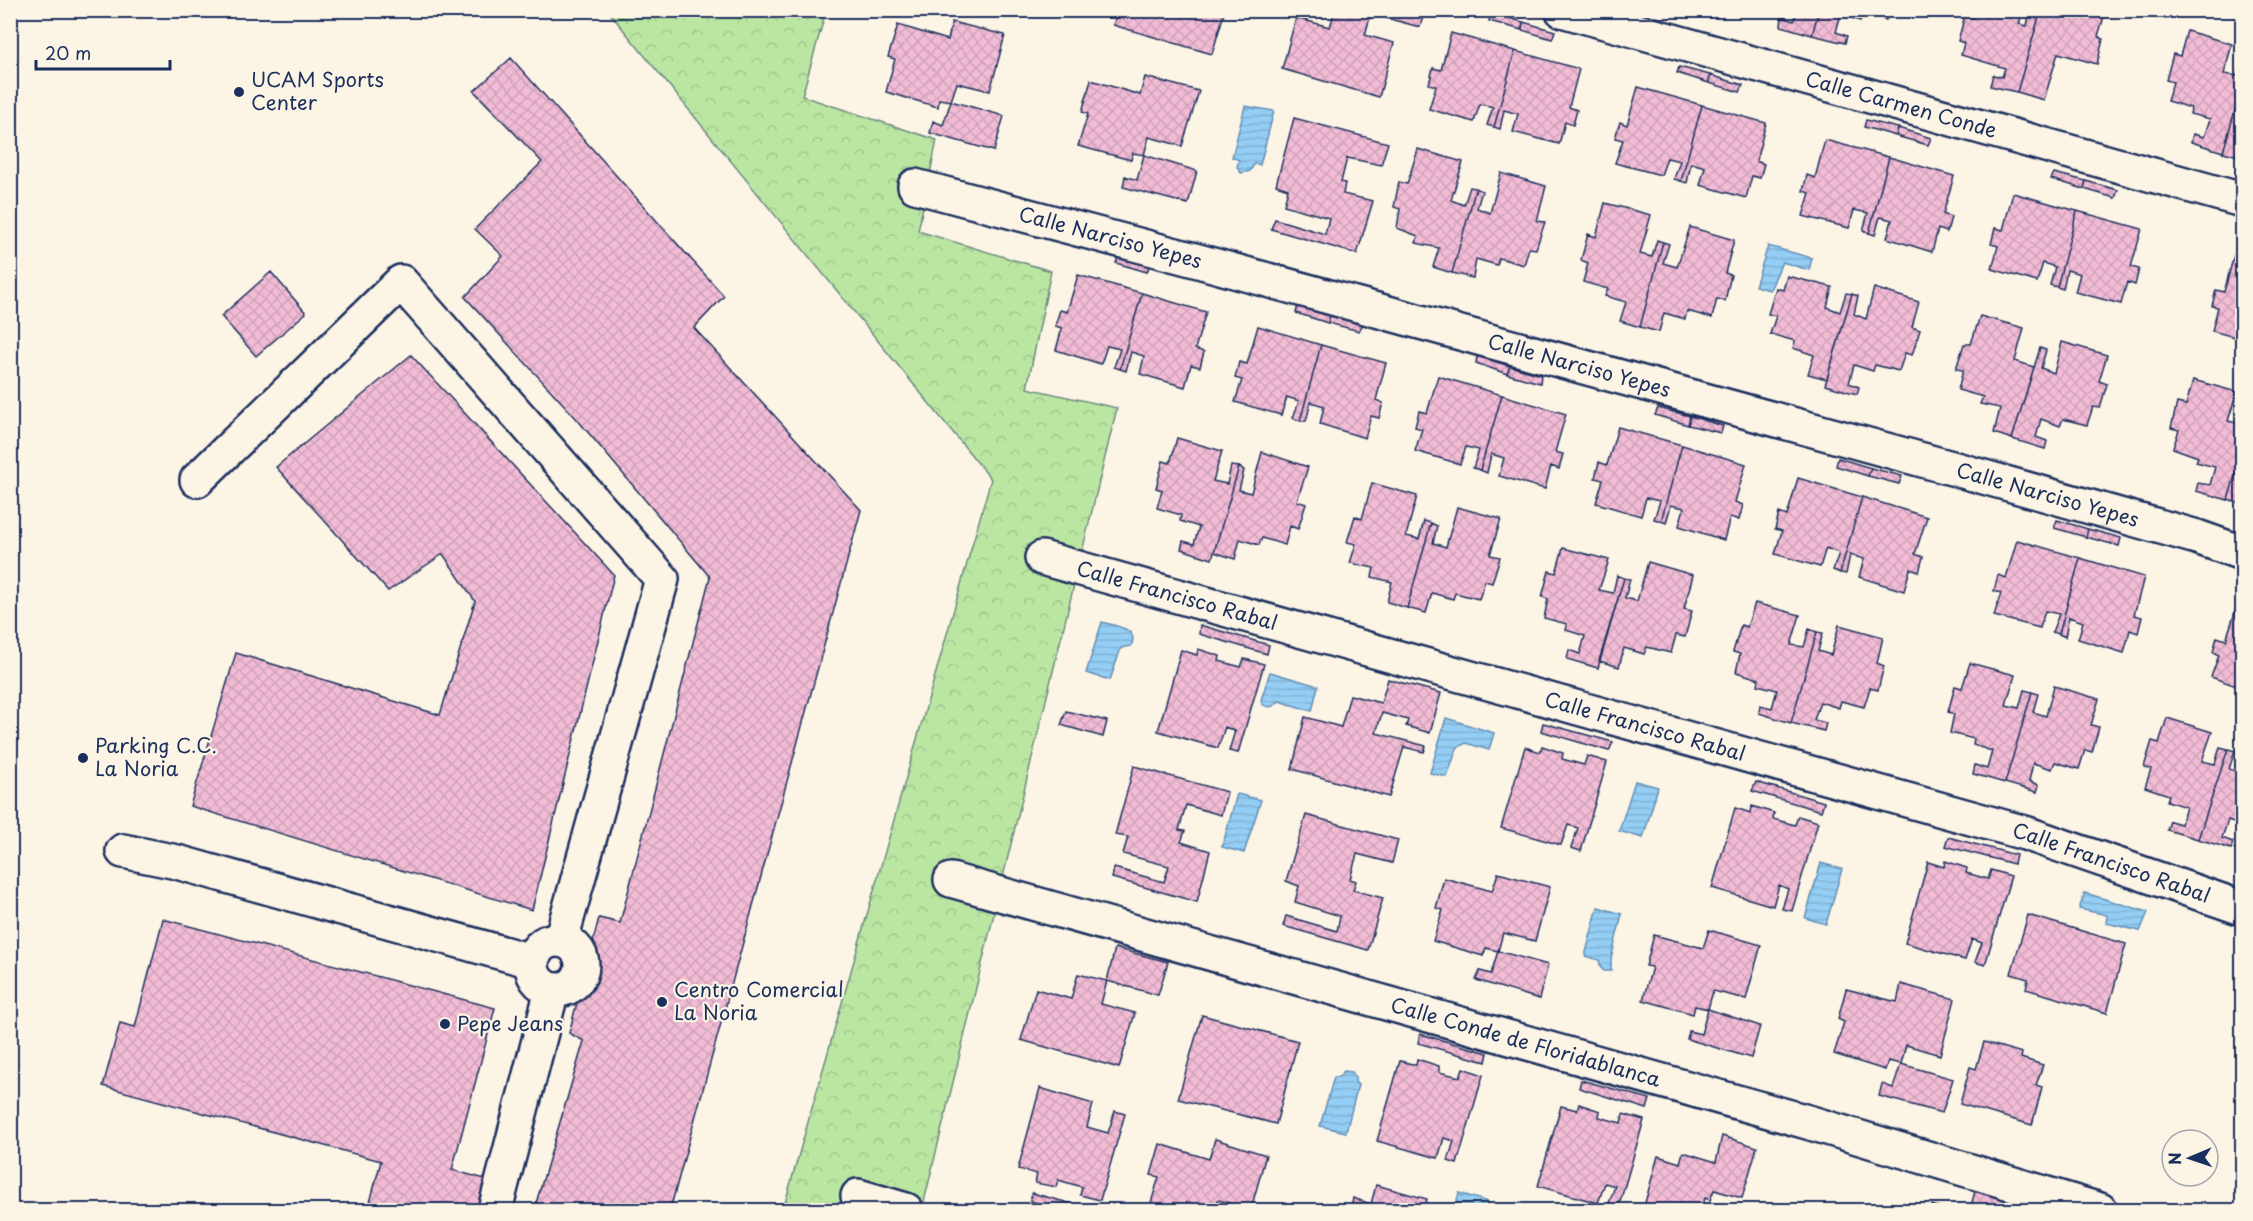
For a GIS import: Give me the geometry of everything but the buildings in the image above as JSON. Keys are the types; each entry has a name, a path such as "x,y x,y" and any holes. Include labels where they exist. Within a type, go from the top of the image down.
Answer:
{"street":[{"name":"Calle Carmen Conde","path":"1562,10 2242,200"},
{"name":"Calle Narciso Yepes","path":"915,186 1191,259 1959,470 2197,537 2242,553"},
{"path":"197,480 401,282 662,579 561,940"},
{"name":"Calle Francisco Rabal","path":"1042,558 2025,833 2242,908"},
{"path":"123,851 177,862 531,961"},
{"name":"Calle Conde de Floridablanca","path":"951,880 1811,1123 2100,1210"},
{"path":"561,940 574,945 581,956 583,969 577,982 566,989 552,990 540,985 532,974 531,961 537,948 548,941 561,940"},
{"path":"495,1210 552,990"},
{"path":"858,1196 906,1210"}],"green space":[{"path":"608,11 826,11 802,96 937,140 918,231 1051,271 1027,388 1117,408 922,1210 783,1210 991,479"}],"water":[{"path":"1245,106 1274,111 1260,165 1255,163 1250,171 1241,173 1237,167 1239,160 1232,157"},
{"path":"1768,246 1812,258 1809,270 1782,262 1770,290 1755,286"},
{"path":"1102,622 1124,629 1132,635 1133,640 1131,646 1121,648 1110,680 1086,673"},
{"path":"1270,672 1318,686 1312,711 1279,701 1271,707 1262,704 1261,700"},
{"path":"1446,718 1494,733 1489,750 1466,743 1457,748 1447,777 1430,773"},
{"path":"1635,781 1658,787 1643,838 1619,831"},
{"path":"1237,794 1261,800 1244,853 1222,847"},
{"path":"1821,863 1842,869 1826,924 1805,918"},
{"path":"2085,893 2148,912 2140,931 2106,923 2107,915 2079,909"},
{"path":"1598,907 1622,914 1611,959 1611,971 1604,971 1599,960 1585,956"},
{"path":"1344,1071 1352,1072 1358,1085 1346,1132 1320,1126 1334,1077 1339,1077"},
{"path":"1459,1193 1488,1202 1489,1210 1454,1210"}],"place":[{"name":"UCAM Sports Center","path":"239,92"},
{"name":"Parking C.C. La Noria","path":"83,758"},
{"name":"Centro Comercial La Noria","path":"662,1002"},
{"name":"Pepe Jeans","path":"445,1024"}]}
